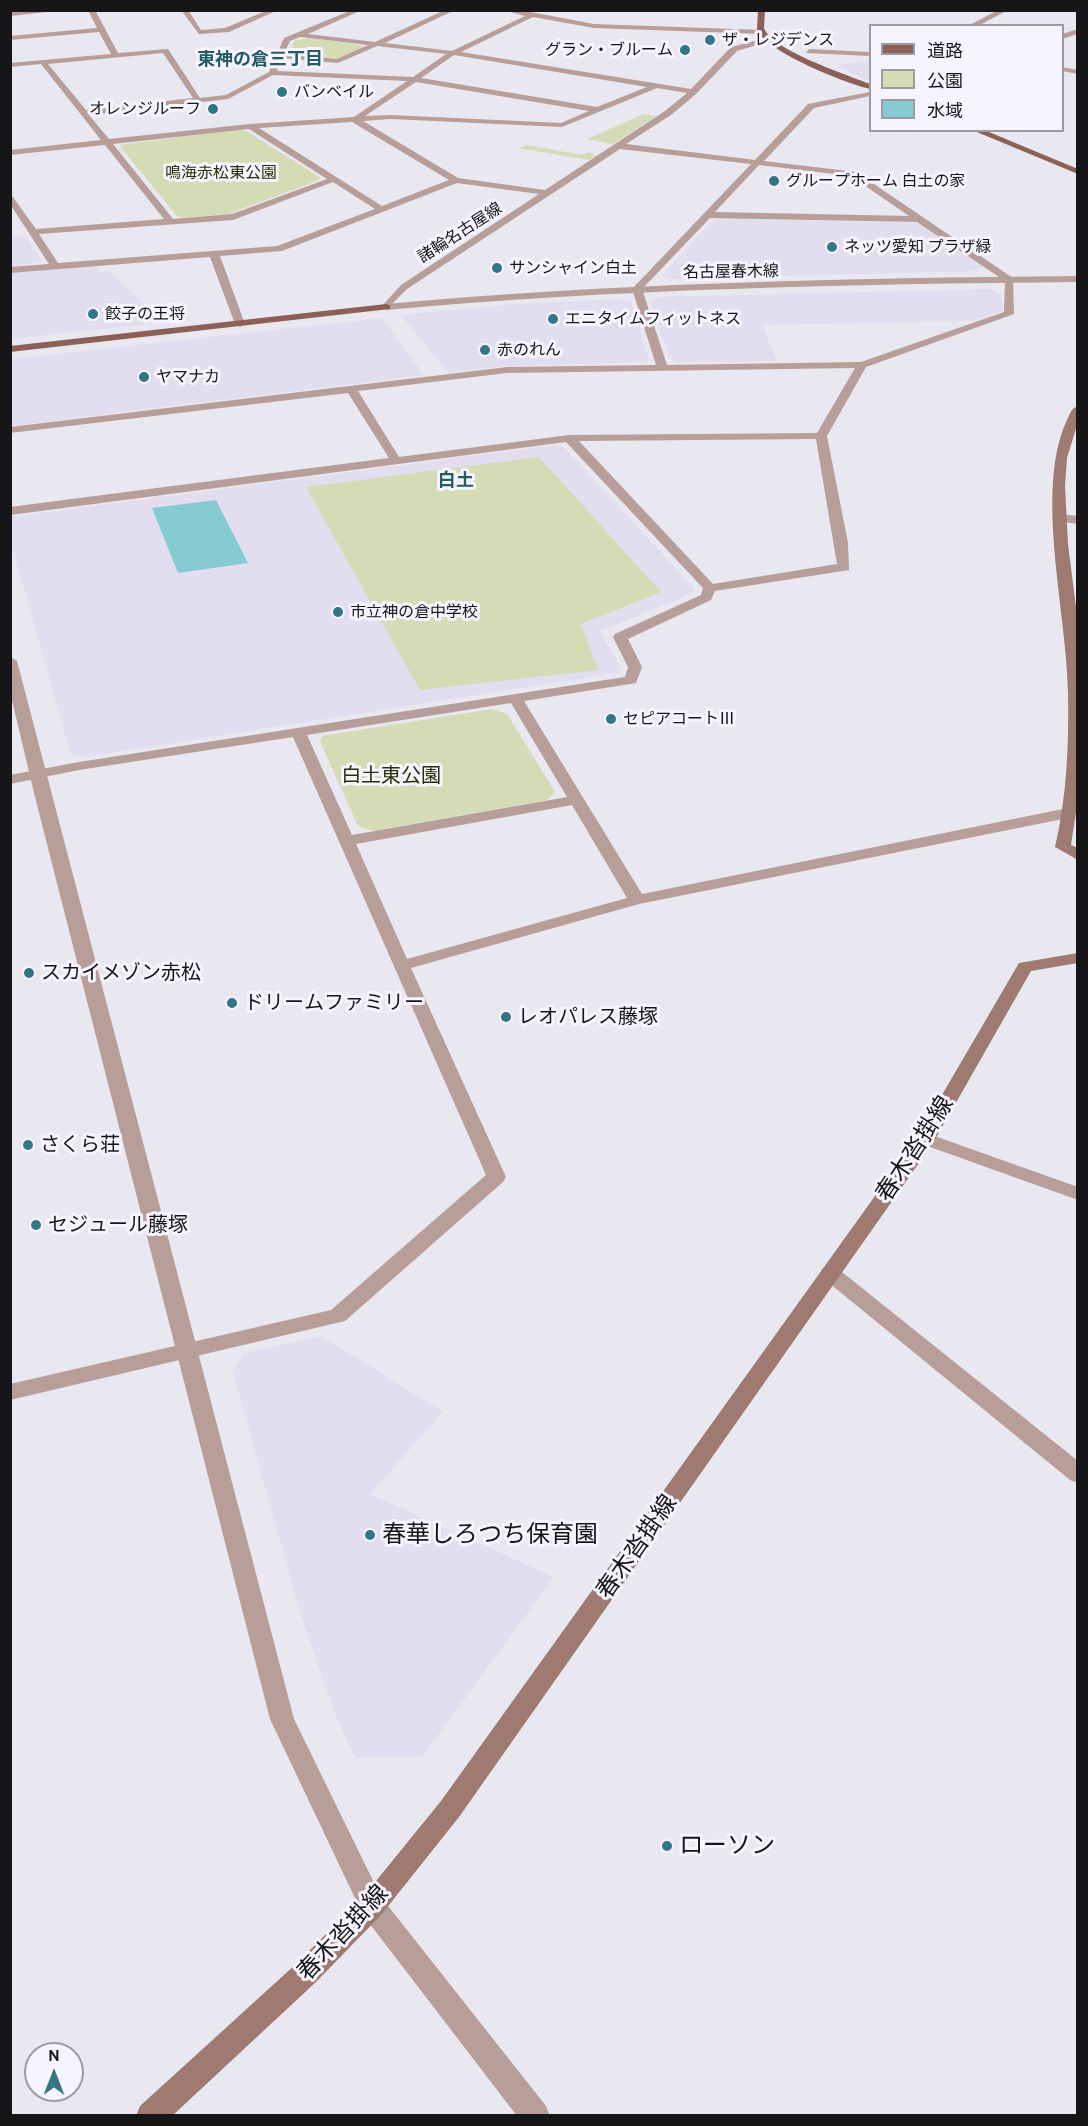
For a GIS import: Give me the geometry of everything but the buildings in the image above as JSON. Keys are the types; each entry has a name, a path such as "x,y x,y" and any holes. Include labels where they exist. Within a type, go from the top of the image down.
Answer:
{"main road":[{"path":"762,10 764,36 818,65 869,87"},
{"path":"981,132 1077,172"},
{"path":"10,348 386,307"},
{"path":"1077,409 1072,418 1062,454 1060,518 1077,700 1077,748 1068,813 1070,848 1077,855"},
{"name":"春木沓掛線","path":"150,2115 275,2003 372,1906 450,1809 926,1139 1025,967 1077,958"}],"street":[{"path":"10,14 47,10"},
{"path":"91,10 115,55"},
{"path":"184,10 199,32 226,30 275,10"},
{"path":"272,73 287,40 359,10"},
{"path":"280,56 338,61 452,10"},
{"path":"506,10 530,16 608,27 764,36"},
{"path":"975,24 1005,10"},
{"path":"355,120 453,53 530,16"},
{"path":"10,38 102,30"},
{"path":"299,35 453,53 693,92"},
{"name":"諸輪名古屋線","path":"386,307 404,287 619,146 693,92 734,49 764,36"},
{"path":"10,65 165,51 198,100"},
{"path":"809,51 869,56"},
{"path":"818,65 869,56"},
{"path":"44,62 171,222"},
{"path":"83,113 228,97 272,73 340,74 413,80 598,110"},
{"path":"10,153 250,126 391,117 562,125 656,86"},
{"path":"662,367 637,289 811,106 869,94"},
{"path":"355,120 456,180 549,193"},
{"path":"250,126 383,210"},
{"path":"10,430 507,370 862,365 1010,314 1010,280 923,219 853,174 619,146"},
{"path":"33,232 233,217 334,179"},
{"path":"10,270 279,249 456,180"},
{"path":"10,196 54,266"},
{"path":"706,215 923,219"},
{"path":"213,254 240,324"},
{"name":"名古屋春木線","path":"386,307 518,294 637,289 1077,279"},
{"path":"710,588 844,567 842,543 821,436 862,365"},
{"path":"351,389 397,462"},
{"path":"10,511 569,438 821,436"},
{"path":"569,438 710,588"},
{"path":"1060,518 1077,520"},
{"path":"10,780 79,766 631,681 635,667 620,637 706,597 710,588"},
{"path":"12,671 282,1719 372,1906 536,2115"},
{"path":"516,698 637,900"},
{"path":"10,1392 338,1316 496,1177 298,732"},
{"path":"346,841 577,800"},
{"path":"403,965 637,900 1068,813"},
{"path":"926,1139 1077,1194"},
{"path":"830,1273 1077,1474"}],"shaded area":[{"path":"869,61 869,81 838,67 840,64"},
{"path":"714,219 919,223 984,267 976,271 671,279 662,275"},
{"path":"26,236 42,261 11,267 10,238"},
{"path":"96,265 99,272 109,271 143,303 154,323 11,339 10,273"},
{"path":"989,289 1001,294 1003,311 972,321 762,325 777,361 677,362 670,359 650,301 659,297"},
{"path":"620,299 631,302 649,359 645,362 505,366 448,373 401,315 515,304"},
{"path":"382,318 424,375 11,426 11,359"},
{"name":"市立神の倉中学校","path":"554,445 563,446 695,589 693,593 600,631 621,669 616,673 86,757 71,755 11,543 11,517"},
{"name":"春華しろつち保育園","path":"322,1336 443,1412 370,1494 554,1577 422,1757 355,1758 334,1711 301,1616 233,1372 244,1353"}],"green space":[{"path":"309,38 363,47 339,59 289,54 295,40"},
{"path":"644,114 656,116 613,144 587,139"},
{"name":"鳴海赤松東公園","path":"236,130 246,131 321,178 228,214 182,218 177,216 119,145"},
{"path":"527,145 581,155 589,152 596,156 589,160 518,148"},
{"path":"539,457 661,592 581,624 598,670 420,690 306,487"},
{"name":"白土東公園","path":"492,709 507,714 555,792 547,800 373,831 358,826 320,741 322,736"}],"water":[{"path":"216,500 248,563 178,573 152,508"}],"place":[{"name":"ザ・レジデンス","path":"710,40"},
{"name":"グラン・ブルーム","path":"685,50"},
{"name":"バンベイル","path":"282,92"},
{"name":"オレンジルーフ","path":"213,109"},
{"name":"グループホーム 白土の家","path":"774,181"},
{"name":"ネッツ愛知 プラザ緑","path":"832,247"},
{"name":"サンシャイン白土","path":"497,268"},
{"name":"餃子の王将","path":"93,314"},
{"name":"エニタイムフィットネス","path":"553,319"},
{"name":"赤のれん","path":"485,350"},
{"name":"ヤマナカ","path":"144,377"},
{"name":"市立神の倉中学校","path":"338,612"},
{"name":"セピアコートⅢ","path":"611,719"},
{"name":"スカイメゾン赤松","path":"29,973"},
{"name":"ドリームファミリー","path":"232,1003"},
{"name":"レオパレス藤塚","path":"506,1017"},
{"name":"さくら荘","path":"28,1145"},
{"name":"セジュール藤塚","path":"36,1225"},
{"name":"春華しろつち保育園","path":"370,1535"},
{"name":"ローソン","path":"667,1846"}],"district":[{"name":"東神の倉三丁目","path":"260,60"},
{"name":"白土","path":"456,481"}]}
